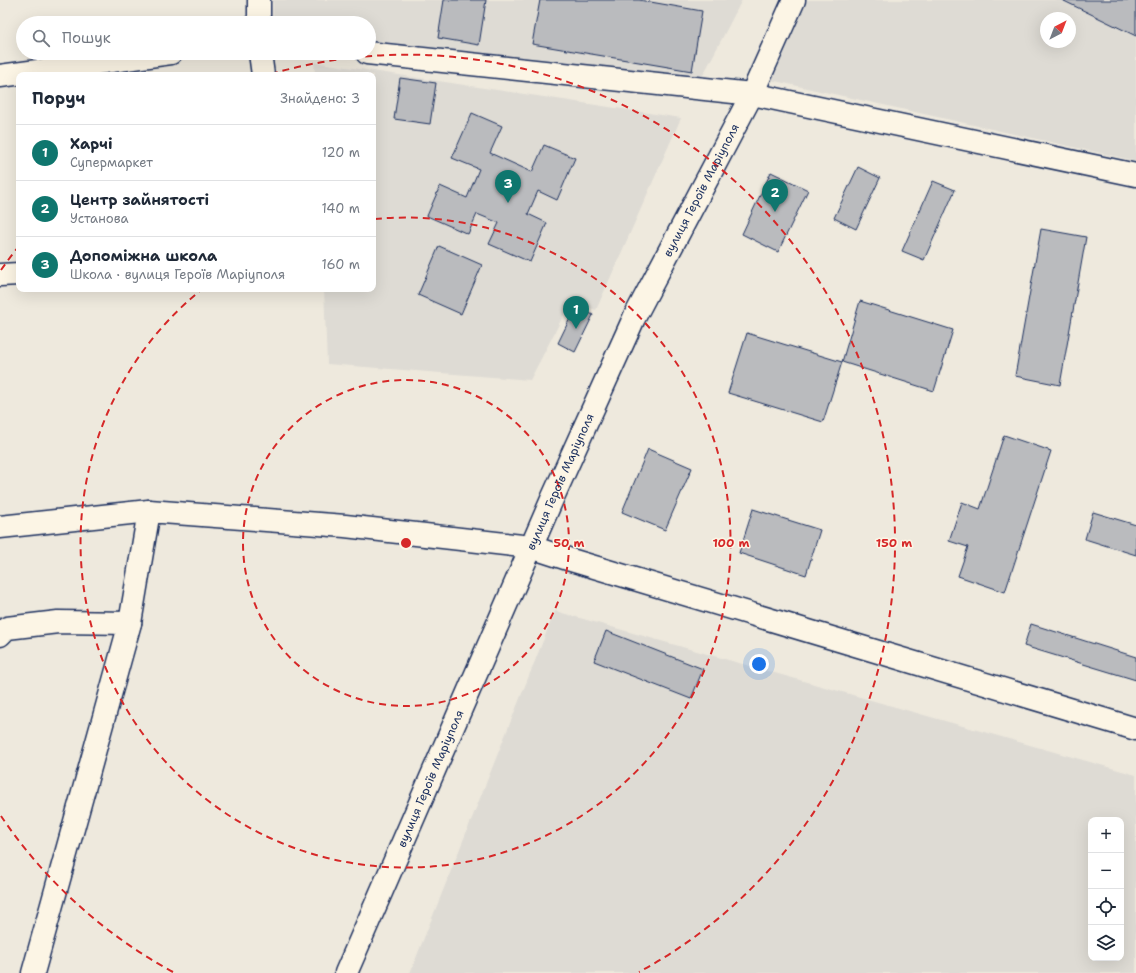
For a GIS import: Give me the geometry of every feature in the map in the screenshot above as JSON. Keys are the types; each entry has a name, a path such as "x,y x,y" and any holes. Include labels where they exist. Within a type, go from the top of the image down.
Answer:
{"street":[{"path":"259,0 259,16"},
{"name":"вулиця Героїв Маріуполя","path":"346,973 531,547 634,318 752,94 794,0"},
{"path":"376,54 752,94 1136,175"},
{"path":"30,72 119,60"},
{"path":"261,60 263,72"},
{"path":"0,76 16,74"},
{"path":"0,275 16,274"},
{"path":"33,973 130,623 149,511"},
{"path":"0,527 149,511 345,526 531,547 1136,729"},
{"path":"0,634 7,628 58,622 130,623"}],"shaded area":[{"path":"273,0 742,0 700,81 376,41 376,16 273,16"},
{"path":"808,0 1136,0 1136,161 766,79"},
{"path":"314,62 681,118 596,310 571,301 530,380 327,364 324,292 376,292 376,72 315,72"},
{"path":"555,611 1136,775 1136,973 410,973"}],"building":[{"path":"444,0 486,0 479,45 438,38"},
{"path":"540,0 639,0 702,11 692,71 532,44"},
{"path":"1062,0 1136,0 1136,36"},
{"path":"400,78 436,83 430,124 394,119"},
{"path":"472,113 502,126 490,153 532,172 544,145 575,158 557,200 538,191 528,214 547,223 530,262 489,244 499,223 477,214 468,234 427,216 440,186 467,198 479,169 452,158"},
{"path":"858,167 880,178 856,229 834,218"},
{"path":"771,172 808,190 778,252 742,234"},
{"path":"933,181 955,190 924,260 902,251"},
{"path":"1041,229 1086,237 1060,385 1015,376"},
{"path":"439,246 482,265 461,314 418,295"},
{"path":"860,301 953,330 934,391 842,362"},
{"path":"576,306 593,315 575,352 558,343"},
{"path":"747,333 842,362 823,422 728,393"},
{"path":"1004,435 1051,451 1005,592 958,576 968,547 949,541 962,502 980,509"},
{"path":"648,449 692,468 665,530 622,512"},
{"path":"753,509 820,530 806,575 739,553"},
{"path":"1093,512 1136,525 1136,555 1085,539"},
{"path":"1031,624 1136,657 1136,680 1024,646"},
{"path":"606,631 703,669 691,699 594,661"}],"place":[{"name":"Допомiжна школа","path":"508,203"},
{"name":"Центр зайнятості","path":"775,212"},
{"name":"Харчі","path":"576,329"}]}
